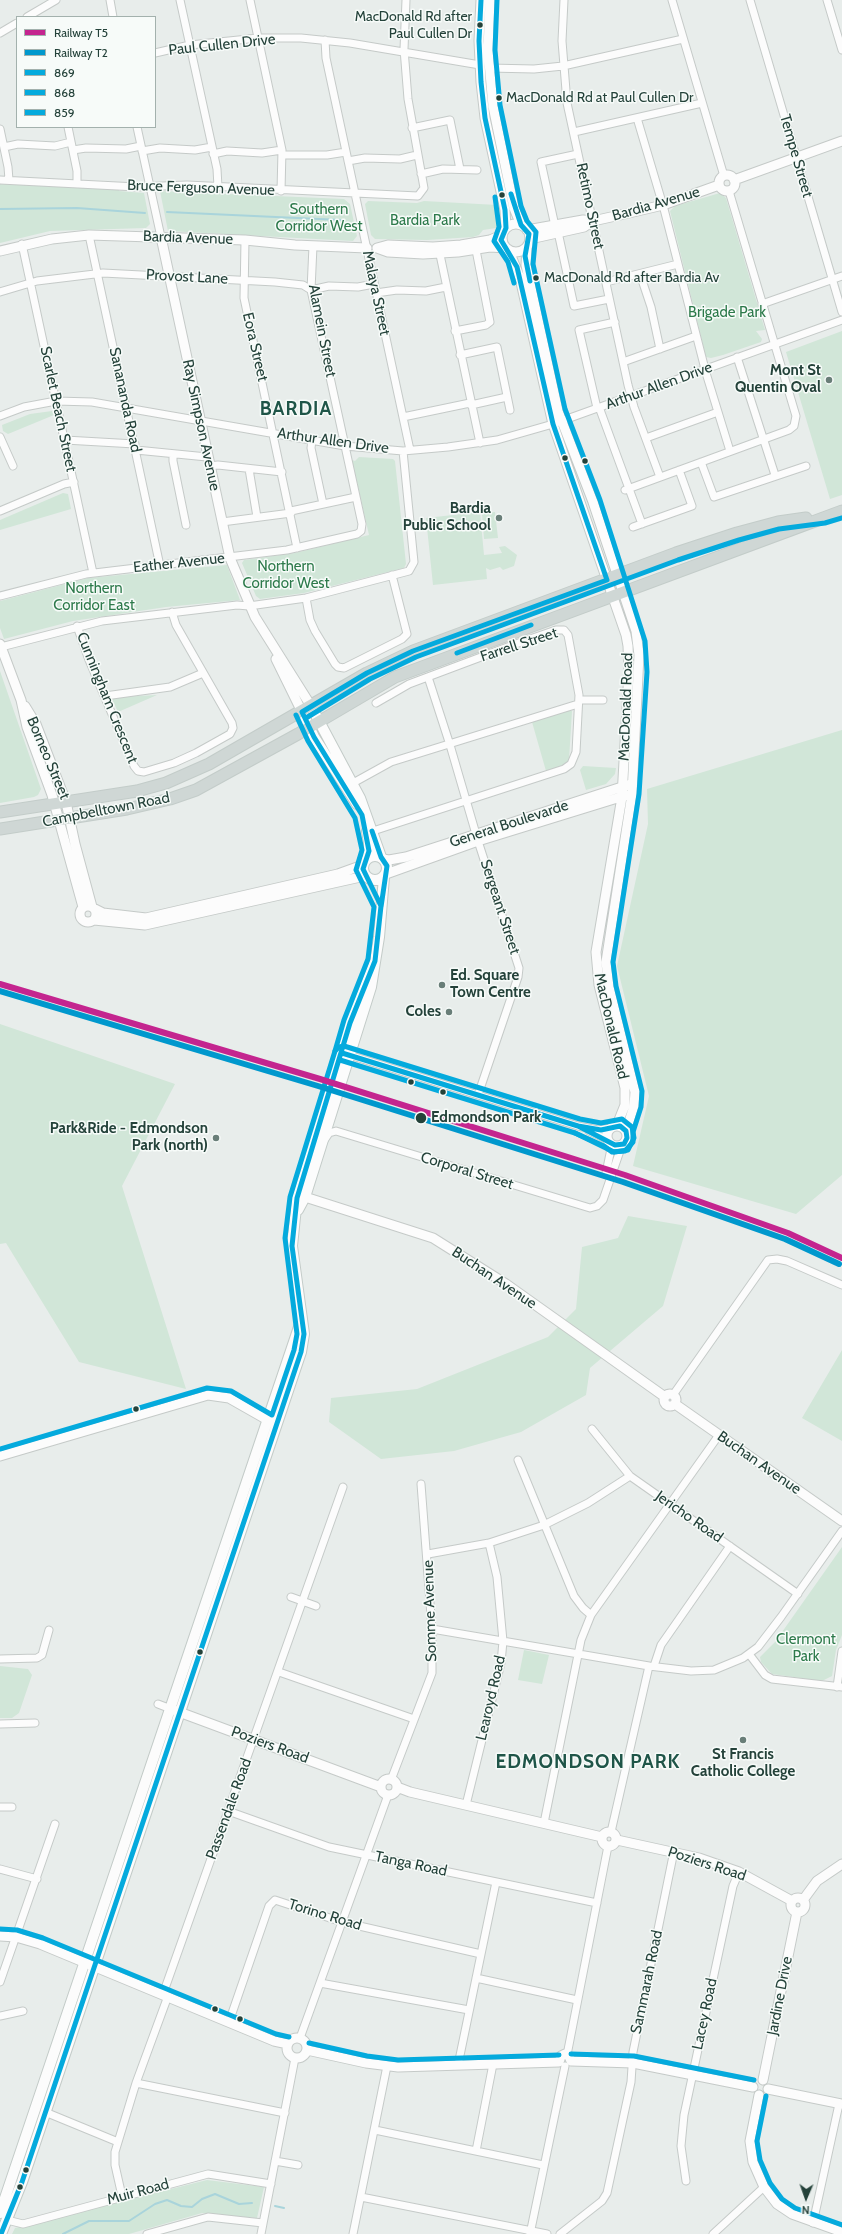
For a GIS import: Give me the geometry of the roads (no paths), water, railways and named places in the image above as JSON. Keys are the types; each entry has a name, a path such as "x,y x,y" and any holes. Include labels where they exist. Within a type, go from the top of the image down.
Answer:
{"main road":[{"name":"Campbelltown Road","path":"0,829 151,804 196,790 395,677 824,516 842,511"},
{"name":"Campbelltown Road","path":"0,812 137,791 166,783 209,764 367,673 413,652 676,553 737,533 778,522 824,516"},
{"path":"306,709 359,809 367,833 367,877 381,906"},
{"path":"1,2234 4,2216 278,1404 290,1371 302,1346 304,1334 301,1322 292,1246 293,1230 297,1211 297,1198 329,1111 346,1054 371,987 379,937 381,906 387,866 382,858 373,831 353,783 314,724"},
{"path":"353,783 351,788 359,803 359,809"},
{"path":"366,862 374,856 382,858"},
{"path":"367,877 377,880 385,875"},
{"path":"297,1211 305,1196 323,1141 329,1111"},
{"path":"4,2216 45,2112 90,1964"}],"street":[{"path":"29,16 56,0"},
{"path":"110,0 113,16"},
{"path":"180,0 212,150 218,187"},
{"path":"250,0 282,153 281,191"},
{"name":"Bruce Ferguson Avenue","path":"0,180 77,184 218,187 418,196 424,188 412,128 404,53 406,0"},
{"path":"481,0 480,66 486,118 505,210 504,231"},
{"name":"MacDonald Road","path":"490,0 489,68 493,106 514,208 526,235 526,265 557,423"},
{"name":"Retimo Street","path":"564,0 563,66 578,154 631,395 660,477"},
{"path":"672,0 724,176"},
{"name":"Tempe Street","path":"750,0 842,312"},
{"path":"827,0 842,50"},
{"path":"40,10 43,16"},
{"path":"0,33 16,24"},
{"name":"Paul Cullen Drive","path":"156,53 190,45 258,38 325,40 480,66"},
{"path":"489,68 528,69 563,66 683,39"},
{"name":"Malaya Street","path":"325,40 326,58 403,417 407,450 414,562 411,569 392,575"},
{"path":"574,132 702,103"},
{"path":"637,118 663,205 705,369 730,451"},
{"path":"412,128 450,120 460,169"},
{"path":"68,128 73,150 77,184"},
{"name":"Ray Simpson Avenue","path":"137,128 208,462 230,558 249,606 306,709"},
{"path":"0,129 9,180"},
{"path":"734,180 842,141"},
{"path":"4,147 18,144 55,146 71,142"},
{"path":"73,150 86,148 160,148 327,155 346,152"},
{"path":"578,154 541,162 574,306 609,299"},
{"path":"348,161 370,157 400,159 417,155"},
{"path":"421,174 444,169 477,170"},
{"path":"729,191 722,189 719,185 720,179 724,176 729,176 734,180"},
{"path":"729,191 734,185 734,180"},
{"name":"Bardia Avenue","path":"526,235 556,229 583,220 593,221 663,205 719,185"},
{"path":"627,489 763,440 789,430 794,426 796,416 729,191"},
{"name":"Bardia Avenue","path":"439,250 481,242 504,231 513,224 526,235"},
{"name":"MacDonald Road","path":"504,231 507,249 520,278 557,423 617,593 629,657 622,797 596,952 599,985 625,1088 625,1105 614,1127"},
{"name":"Bardia Avenue","path":"0,251 22,244 89,235 245,240 313,246 377,248 388,252 476,250 490,247 519,252 526,235"},
{"name":"Sanananda Road","path":"89,235 160,566"},
{"name":"Eora Street","path":"245,240 243,280 244,298 298,548"},
{"name":"Scarlet Beach Street","path":"22,244 93,573"},
{"name":"Alamein Street","path":"313,246 312,290 362,524 362,529 359,533"},
{"path":"439,250 460,355 480,443"},
{"path":"455,331 490,322 476,250"},
{"path":"606,282 678,264"},
{"name":"Provost Lane","path":"0,292 31,283 97,273 243,280 303,285 312,290 329,286 358,287 374,284"},
{"path":"640,274 651,307 660,349"},
{"path":"762,304 842,276"},
{"path":"376,293 397,290 426,291 446,287"},
{"name":"Arthur Allen Drive","path":"0,416 24,408 56,402 92,402 273,432 345,446 407,450 480,443 557,423 842,320"},
{"path":"614,322 579,330 598,408 627,489 642,524"},
{"path":"623,362 696,336"},
{"path":"460,355 497,347 510,410"},
{"path":"737,357 775,475"},
{"path":"403,417 507,397"},
{"path":"646,438 718,412"},
{"path":"0,437 13,466"},
{"path":"65,440 135,447 173,454 218,465 282,472"},
{"path":"312,440 311,448 323,504"},
{"path":"173,454 173,461 186,525"},
{"path":"701,462 714,497 775,475 806,466"},
{"path":"249,469 257,517"},
{"path":"633,528 692,506 678,470"},
{"path":"0,511 64,484 74,482"},
{"path":"222,522 291,512 356,497"},
{"name":"Eather Avenue","path":"0,596 58,580 93,573 230,558 298,548 359,533"},
{"path":"1,646 77,626 172,612 237,605 249,606 306,598 392,575 407,634 402,639 344,668 338,668 315,631 310,620 306,598"},
{"name":"MacDonald Road","path":"617,593 636,631 639,655 634,783 606,953 609,987 635,1092 634,1106 626,1131"},
{"name":"Cunningham Crescent","path":"77,626 104,696 136,769 140,772 148,771 196,753 232,732 232,723 176,625 172,612"},
{"name":"Farrell Street","path":"373,831 564,769 571,764 576,752 579,702 570,639 564,630 556,630 409,684 376,703"},
{"name":"Borneo Street","path":"1,646 21,700 27,727 43,767 59,820 90,908"},
{"path":"104,696 170,687 203,672"},
{"name":"Sergeant Street","path":"428,677 450,744 466,801 519,971 478,1095"},
{"name":"Borneo Street","path":"21,700 36,724 66,802 90,908"},
{"path":"353,783 391,762 579,702 604,700"},
{"name":"General Boulevarde","path":"382,858 389,860 406,857 477,837 634,783"},
{"path":"385,875 477,837 523,827 632,794"},
{"path":"366,862 338,874 146,918 104,913 90,908 80,912 81,920 89,923 94,920 145,925 367,877"},
{"path":"209,904 212,908 237,902 245,903"},
{"path":"90,908 96,914 94,920"},
{"path":"596,952 606,953"},
{"path":"346,1054 578,1126 598,1130 614,1127 626,1131 626,1140 622,1145 612,1148 578,1126"},
{"path":"323,1141 329,1133 336,1131 332,1124 329,1111"},
{"path":"612,1148 607,1134 614,1127"},
{"name":"Corporal Street","path":"336,1131 590,1208 597,1206 602,1195 612,1148"},
{"name":"Buchan Avenue","path":"305,1196 433,1238 554,1318 617,1364 669,1396 664,1403 666,1405 675,1404 842,1521"},
{"path":"669,1396 768,1260 777,1258 787,1261 842,1285"},
{"path":"0,1456 208,1395 229,1398 272,1423"},
{"name":"Jericho Road","path":"592,1429 630,1476 798,1594"},
{"path":"544,1823 579,1653 584,1631 591,1615 719,1435"},
{"path":"518,1460 574,1596 583,1608 591,1615"},
{"path":"428,1554 489,1543 544,1525 604,1494 630,1476"},
{"name":"Somme Avenue","path":"391,1780 432,1673 432,1629 428,1554 421,1484"},
{"name":"Passendale Road","path":"122,2196 115,2165 115,2152 136,2082 228,1812 343,1487"},
{"path":"432,1629 651,1666 705,1672 728,1666 749,1654 767,1635 798,1594 842,1531"},
{"name":"Learoyd Road","path":"466,1804 501,1663 503,1640 497,1578 489,1543"},
{"path":"611,1832 651,1666 661,1645 730,1546"},
{"path":"290,1597 316,1606"},
{"path":"0,1659 37,1658 42,1655 49,1630"},
{"path":"749,1654 765,1675 772,1678 839,1687 842,1651"},
{"path":"278,1672 414,1719"},
{"name":"Poziers Road","path":"158,1704 381,1787"},
{"path":"0,1724 35,1723"},
{"path":"391,1780 396,1782 397,1788 395,1793 388,1795 383,1792 381,1787 383,1782 391,1780"},
{"path":"397,1788 602,1837"},
{"path":"300,2038 388,1795"},
{"path":"0,1807 12,1807"},
{"name":"Tanga Road","path":"228,1812 322,1845 598,1903"},
{"path":"0,1982 55,1824"},
{"path":"602,1837 607,1832 611,1832"},
{"path":"608,1846 614,1844 617,1840 615,1834 611,1832"},
{"path":"602,1837 604,1844 608,1846"},
{"name":"Poziers Road","path":"617,1840 674,1851 738,1872 792,1901"},
{"path":"530,2232 598,1903 608,1846"},
{"name":"Sammarah Road","path":"560,2234 606,2195 631,2082 633,2052 674,1851"},
{"path":"803,1900 817,1881 842,1864"},
{"path":"0,1869 36,1879"},
{"name":"Lacey Road","path":"686,2181 681,2146 684,2115 733,1886 738,1872"},
{"path":"458,2065 496,1882"},
{"path":"797,1898 803,1900 805,1908 797,1912 791,1908 792,1901 797,1898"},
{"name":"Torino Road","path":"229,2022 269,1906 273,1901 279,1901 342,1922 481,1954"},
{"name":"Jardine Drive","path":"763,2080 797,1912"},
{"path":"0,1936 16,1937 40,1944 229,2022 288,2044"},
{"path":"476,1978 577,2000"},
{"path":"320,1983 469,2010"},
{"path":"0,2016 23,2012"},
{"path":"300,2038 306,2042 307,2050 302,2056 295,2058 288,2052 288,2044 291,2039 300,2038"},
{"path":"307,2050 387,2066 566,2061 632,2063 753,2087"},
{"path":"261,2234 295,2058"},
{"path":"476,2151 493,2064"},
{"path":"353,2234 387,2066"},
{"path":"759,2095 754,2092 753,2087 755,2082 763,2080 767,2083 768,2089"},
{"path":"136,2082 285,2113"},
{"path":"759,2095 765,2093 768,2089"},
{"path":"768,2089 840,2104 813,2223"},
{"path":"759,2095 750,2141 753,2162 764,2187 785,2209 813,2223 842,2232"},
{"path":"45,2112 118,2142"},
{"path":"375,2130 543,2165"},
{"path":"275,2161 298,2165"},
{"name":"Muir Road","path":"4,2216 23,2224 122,2196 208,2174 270,2184"},
{"path":"712,2233 764,2187"},
{"path":"361,2197 530,2232 547,2234"},
{"path":"147,2234 208,2217 263,2223"}],"waterway":[{"path":"0,209 77,208 145,213"},
{"path":"167,212 341,220"},
{"path":"63,2234 89,2221 129,2221 155,2204 167,2200 181,2206 192,2207 202,2199 215,2194 239,2204 252,2203"},
{"path":"275,2206 284,2208"}],"rail line":[{"name":"T5","path":"0,984 320,1079 625,1175 788,1233 842,1258"},
{"name":"T2","path":"0,991 318,1086 623,1182 785,1239 839,1264"}],"place":[{"name":"MacDonald Rd after Paul Cullen Dr","path":"480,25"},
{"name":"MacDonald Rd at Paul Cullen Dr","path":"499,98"},
{"name":"MacDonald Rd after Bardia Av","path":"536,278"},
{"name":"Mont St Quentin Oval","path":"829,380"},
{"name":"Bardia Public School","path":"499,518"},
{"name":"Ed. Square Town Centre","path":"442,985"},
{"name":"Coles","path":"449,1012"},
{"name":"Edmondson Park","path":"421,1118"},
{"name":"Park&Ride - Edmondson Park (north)","path":"216,1138"},
{"name":"St Francis Catholic College","path":"743,1740"}],"district":[{"name":"BARDIA","path":"296,409"},
{"name":"EDMONDSON PARK","path":"588,1762"}],"park label":[{"name":"Southern Corridor West","path":"319,218"},
{"name":"Bardia Park","path":"425,221"},
{"name":"Brigade Park","path":"727,313"},
{"name":"Northern Corridor West","path":"286,576"},
{"name":"Northern Corridor East","path":"94,598"},
{"name":"Clermont Park","path":"806,1648"}]}
